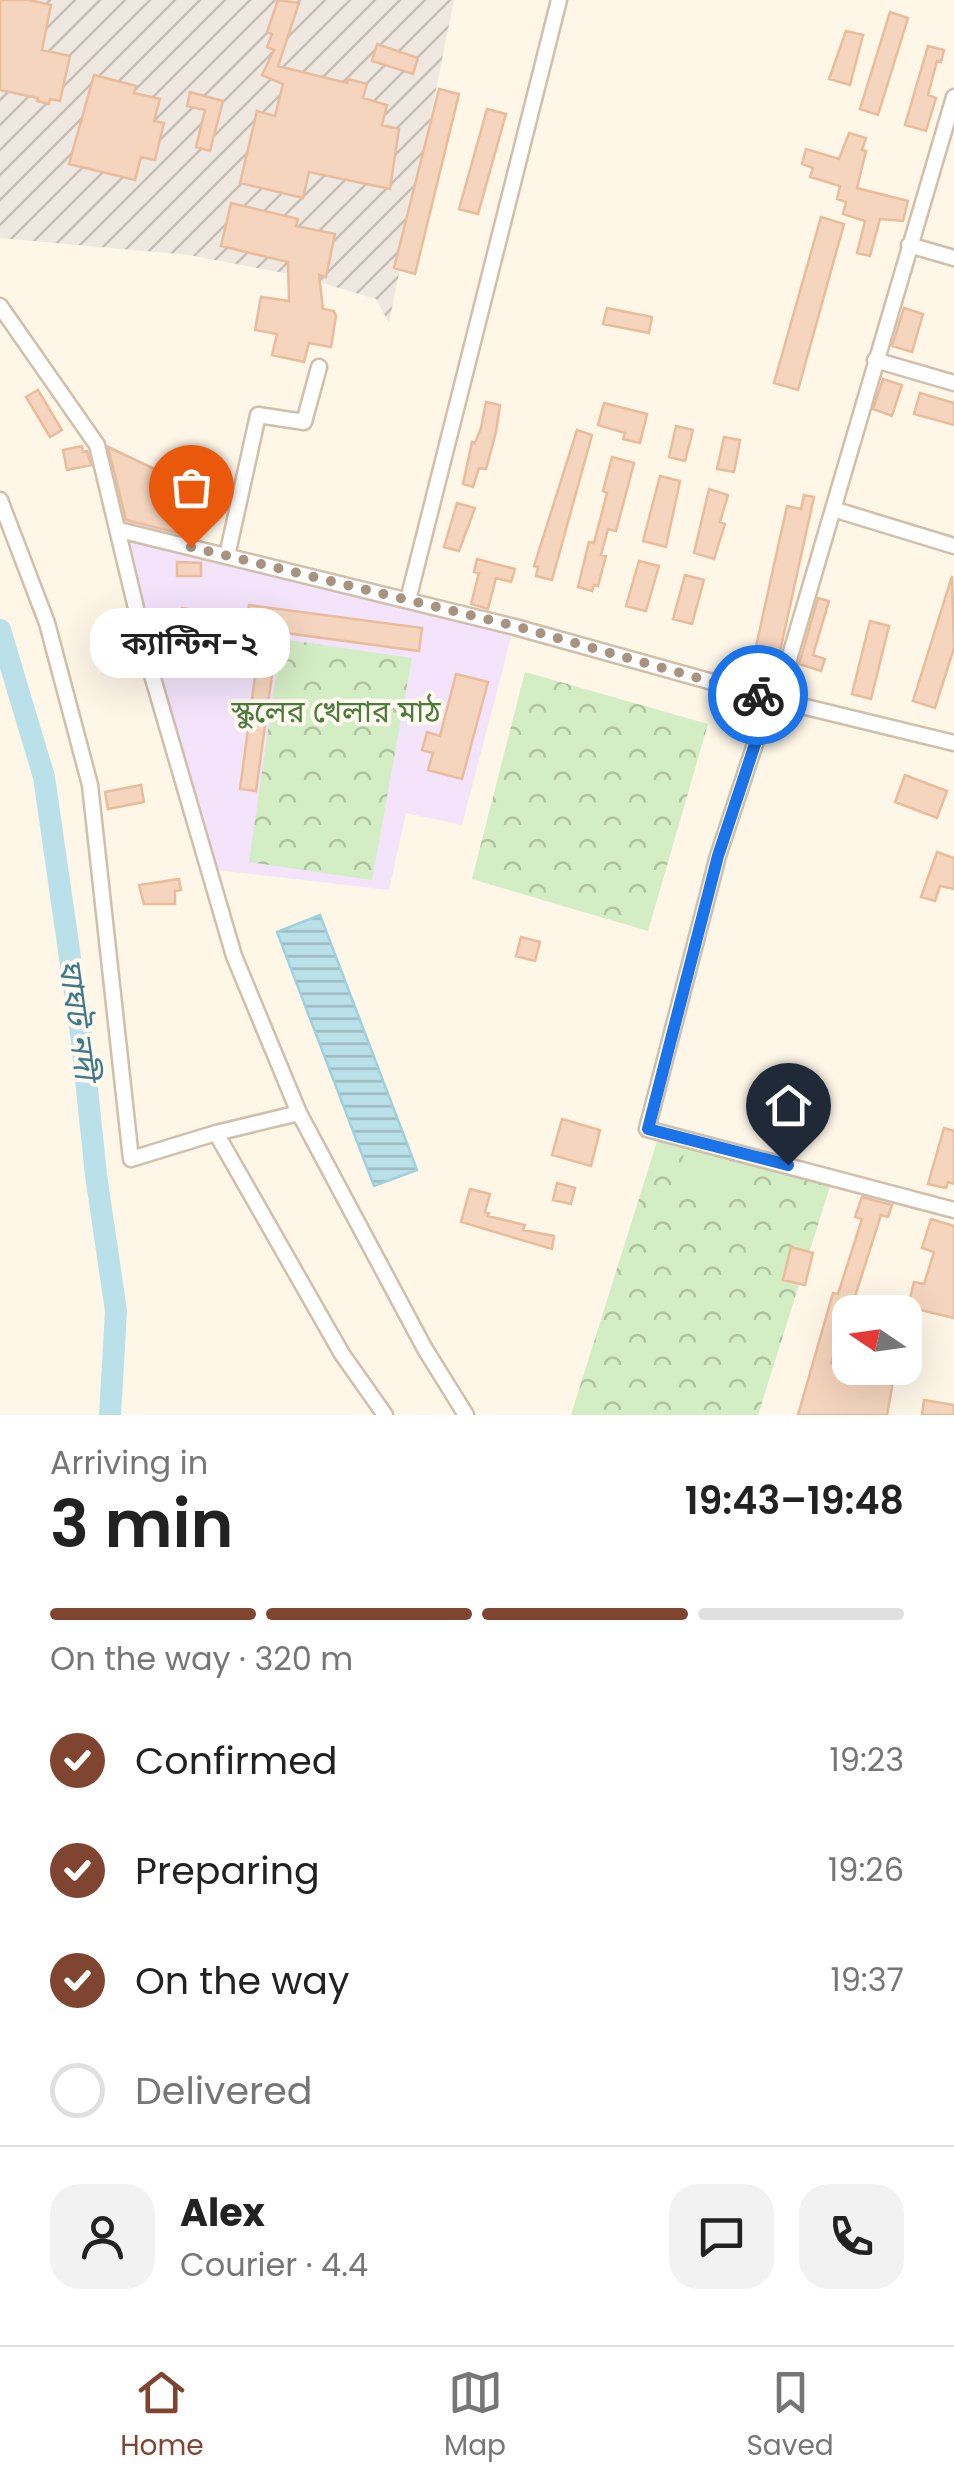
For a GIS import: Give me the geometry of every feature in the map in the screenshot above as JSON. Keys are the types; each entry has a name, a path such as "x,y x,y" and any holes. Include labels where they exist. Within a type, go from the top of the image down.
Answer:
{"street":[{"path":"408,600 558,0"},
{"path":"954,97 777,700 763,720 718,856 648,1129 954,1210"},
{"path":"910,245 954,258"},
{"path":"0,306 97,445 152,675 234,956 299,1113 424,1349 466,1415"},
{"path":"875,360 954,383"},
{"path":"227,556 258,415 304,422 319,367"},
{"path":"0,500 47,623 90,786 131,1159 299,1113"},
{"path":"833,509 954,546"},
{"path":"119,530 408,600 777,700 954,743"},
{"path":"216,1133 342,1354 385,1415"}],"shaded area":[{"path":"0,0 454,0 389,323 376,299 295,275 189,255 0,238"},
{"path":"98,445 109,446 195,487 180,543 514,626 462,825 406,813 389,890 210,869"}],"green space":[{"name":"স্কুলের খেলার মাঠ","path":"281,639 412,658 372,880 249,862"},
{"path":"525,672 708,724 648,931 472,879"},
{"path":"658,1138 832,1180 758,1415 571,1415"},
{"path":"686,1148 739,1164 730,1195 677,1178"}],"water":[{"path":"320,915 417,1170 374,1186 277,932"}],"building":[{"path":"0,0 51,5 42,50 70,56 60,101 50,99 49,104 0,90"},
{"path":"278,0 299,3 278,66 367,84 363,98 387,105 382,125 399,129 390,189 309,172 303,198 240,183 257,111 275,116 283,84 262,75 274,50 267,47 272,34 267,32"},
{"path":"890,12 908,18 878,115 860,109"},
{"path":"846,31 863,35 850,85 829,79"},
{"path":"377,44 418,58 413,74 372,61"},
{"path":"928,46 944,50 928,95 936,98 926,131 905,125"},
{"path":"94,75 136,86 134,93 160,99 154,121 164,123 155,160 141,157 135,180 69,164"},
{"path":"439,89 459,94 415,274 394,268"},
{"path":"190,92 223,101 210,151 196,147 205,110 187,106"},
{"path":"487,109 506,114 478,214 459,209"},
{"path":"849,133 866,138 857,188 908,201 903,221 880,219 870,256 857,253 865,221 843,214 846,202 837,199 840,186 810,177 813,168 802,164 806,149 839,159"},
{"path":"231,203 298,219 296,226 335,234 326,277 319,275 323,309 334,311 336,316 331,347 309,343 304,362 272,355 277,334 255,330 261,297 289,301 288,262 221,246"},
{"path":"821,217 844,224 798,390 774,383"},
{"path":"607,308 652,317 649,333 603,324"},
{"path":"904,308 923,314 912,352 892,346"},
{"path":"883,379 902,385 892,416 873,409"},
{"path":"38,390 62,430 50,437 26,397"},
{"path":"920,393 954,403 954,425 914,414"},
{"path":"486,402 500,405 496,432 486,469 479,468 473,487 463,484"},
{"path":"604,403 647,414 640,443 623,439 625,433 598,425"},
{"path":"676,426 693,430 685,461 669,457"},
{"path":"577,430 592,435 552,580 536,576 538,567 534,566"},
{"path":"724,437 740,440 734,472 717,469"},
{"path":"82,446 91,465 67,470 63,450"},
{"path":"108,447 195,488 182,534 126,520"},
{"path":"612,457 634,463 616,531 608,529 598,586 594,585 592,591 578,587 589,542 594,543"},
{"path":"660,476 680,481 666,547 643,541"},
{"path":"709,489 728,495 720,522 725,524 714,559 694,553"},
{"path":"804,495 814,497 779,656 755,651 787,506 801,509"},
{"path":"457,503 475,508 459,551 444,547"},
{"path":"477,559 515,569 511,582 496,578 488,609 471,604 479,573 474,572"},
{"path":"639,561 659,566 646,611 626,606"},
{"path":"177,562 201,563 201,576 177,576"},
{"path":"685,575 704,580 692,624 673,619"},
{"path":"952,576 954,648 935,708 913,701"},
{"path":"818,598 829,601 813,655 825,659 821,671 799,664"},
{"path":"249,605 422,628 419,651 278,632 256,791 240,789 259,647 244,645 246,631 219,628 220,616 247,618"},
{"path":"182,608 201,611 199,629 179,626"},
{"path":"870,621 889,626 871,699 852,694"},
{"path":"456,674 488,682 462,779 428,770 433,753 422,750 427,732 440,736"},
{"path":"905,775 947,791 937,818 895,802"},
{"path":"141,785 144,802 108,809 105,792"},
{"path":"937,852 954,858 954,889 940,886 935,901 921,897"},
{"path":"179,879 181,890 175,891 175,904 144,904 139,885"},
{"path":"521,937 540,942 535,961 516,956"},
{"path":"562,1119 600,1130 591,1166 552,1155"},
{"path":"944,1128 954,1131 954,1184 948,1182 946,1188 928,1184"},
{"path":"557,1183 575,1188 571,1204 553,1200"},
{"path":"470,1189 490,1194 485,1212 488,1216 525,1225 523,1230 554,1236 552,1249 461,1222"},
{"path":"862,1197 892,1205 888,1217 881,1215 855,1295 832,1295 838,1294 862,1219 855,1217"},
{"path":"931,1219 954,1226 954,1318 922,1310 922,1295 911,1295 914,1282 924,1284 934,1252 922,1248"},
{"path":"791,1247 813,1253 805,1285 783,1280"},
{"path":"832,1296 832,1385 892,1385 887,1415 798,1415"},
{"path":"924,1400 954,1405 954,1415 922,1415"}],"waterway":[{"name":"ঘাঘট নদী","path":"0,630 44,777 82,1041 116,1311 110,1415"}],"way so far":[{"path":"191,547 515,626 758,695"}],"place":[{"name":"ক্যান্টিন-২","path":"191,547"}],"route":[{"path":"758,695 777,700 763,720 718,856 648,1129 788,1165"}]}
